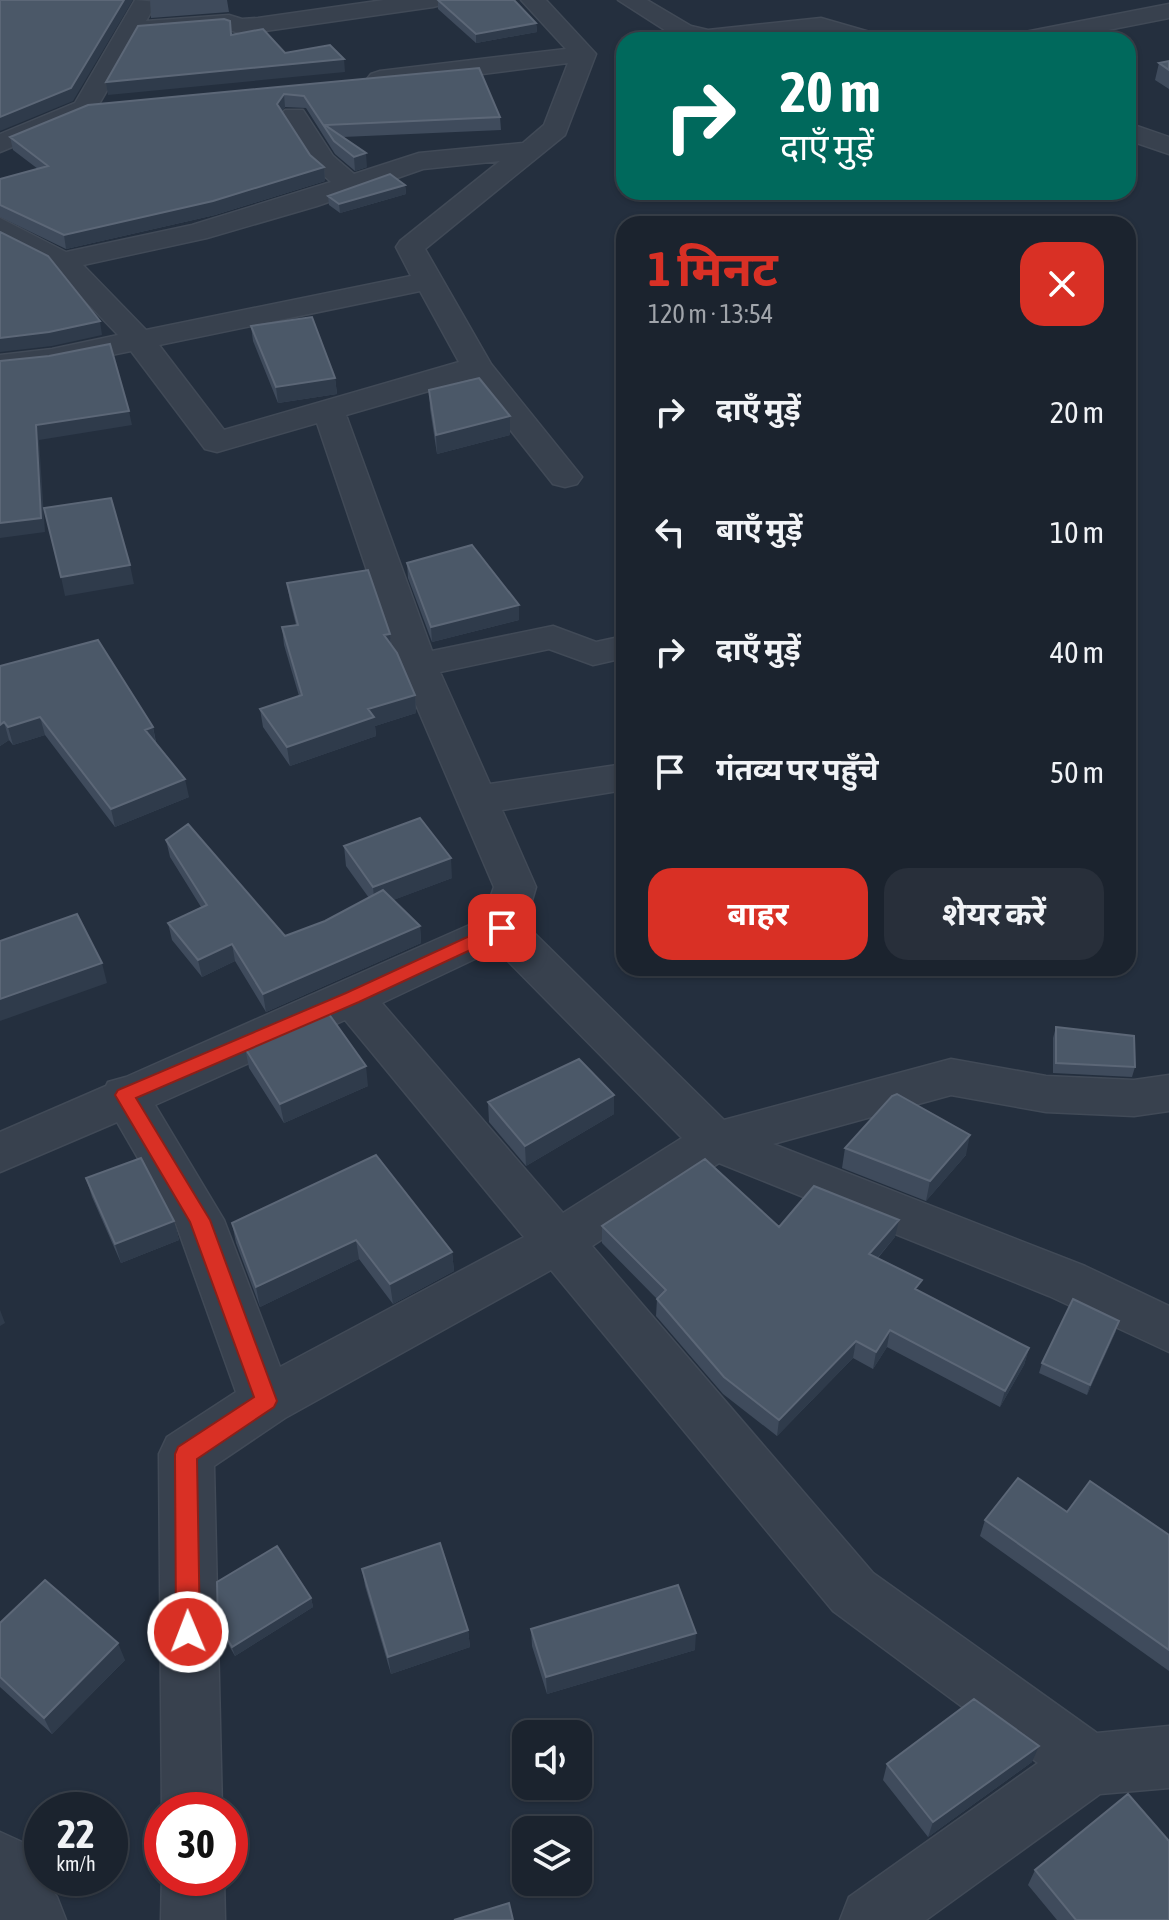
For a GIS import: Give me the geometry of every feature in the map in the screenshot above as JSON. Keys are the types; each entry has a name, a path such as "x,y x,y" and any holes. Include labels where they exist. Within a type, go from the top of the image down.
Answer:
{"street":[{"path":"85,108 146,0"},
{"path":"132,29 229,22 239,26 258,25 433,0"},
{"path":"533,0 584,54"},
{"path":"630,0 687,32"},
{"path":"1061,32 1169,11"},
{"path":"258,25 278,50"},
{"path":"755,32 821,25 844,32"},
{"path":"353,82 584,54"},
{"path":"565,477 477,367 410,247 556,129 584,54"},
{"path":"0,144 85,108 117,105"},
{"path":"294,115 323,161 349,184"},
{"path":"1136,134 1169,146"},
{"path":"63,261 197,232 307,200 419,161 529,150"},
{"path":"0,226 10,235 63,261 138,339 217,442 477,367"},
{"path":"0,364 52,358 428,281"},
{"path":"0,1153 125,1095 352,998 502,928 515,887 418,665 329,412"},
{"path":"418,665 553,637 593,654 616,649"},
{"path":"477,800 616,778"},
{"path":"502,928 715,1141 1067,1281 1169,1330"},
{"path":"352,998 853,1592 1089,1764"},
{"path":"191,1792 186,1454 266,1401 557,1243 715,1141 951,1077 1046,1094 1134,1098 1169,1093"},
{"path":"125,1095 199,1220 266,1401"},
{"path":"872,1920 1089,1764 1169,1757"},
{"path":"0,1864 34,1920"},
{"path":"192,1896 193,1920"}],"building":[{"path":"0,0 124,0 71,88 0,117"},
{"path":"438,0 514,0 536,23 476,34"},
{"path":"230,21 231,35 263,29 285,53 330,45 344,59 106,82 138,26"},
{"path":"1169,61 1169,70 1159,63"},
{"path":"479,68 500,117 325,125 366,153 354,157 334,141 304,96 284,94 277,104 310,155 324,167 213,201 64,235 0,205 0,179 48,166 10,137 88,105"},
{"path":"390,174 405,185 339,204 328,196"},
{"path":"0,232 48,256 100,321 0,338"},
{"path":"312,317 335,378 276,387 251,326"},
{"path":"110,344 129,411 36,425 41,518 0,523 0,361 49,356"},
{"path":"479,378 510,416 436,435 429,390"},
{"path":"111,498 130,565 61,577 44,508"},
{"path":"472,545 519,605 431,627 407,563"},
{"path":"368,570 390,634 384,635 397,653 415,695 368,709 374,717 287,747 260,709 302,695 282,627 298,625 287,583"},
{"path":"98,640 153,727 145,730 185,779 111,809 40,717 8,727 4,722 0,725 0,666"},
{"path":"420,818 451,858 373,887 344,846"},
{"path":"188,824 285,936 325,921 383,890 420,926 263,994 232,944 198,960 168,923 207,905 166,840"},
{"path":"77,914 102,963 0,999 0,941"},
{"path":"326,1010 366,1066 280,1104 245,1048"},
{"path":"1056,1027 1134,1036 1135,1067 1056,1063"},
{"path":"579,1059 614,1095 525,1146 488,1102"},
{"path":"897,1094 970,1135 930,1181 845,1148"},
{"path":"376,1155 452,1252 390,1284 356,1240 256,1287 232,1223"},
{"path":"141,1158 174,1221 115,1244 86,1178"},
{"path":"705,1159 779,1227 814,1186 899,1220 869,1254 922,1280 915,1289 1029,1348 1005,1391 890,1330 876,1352 856,1341 779,1420 724,1377 657,1299 666,1290 602,1226"},
{"path":"1073,1299 1119,1321 1090,1385 1042,1363"},
{"path":"1018,1478 1067,1512 1090,1481 1169,1535 1169,1650 985,1520"},
{"path":"440,1543 468,1630 388,1657 362,1569"},
{"path":"277,1546 311,1598 232,1647 218,1623 217,1582"},
{"path":"45,1580 118,1643 44,1718 0,1677 0,1623"},
{"path":"678,1585 696,1633 546,1677 531,1629"},
{"path":"974,1699 1039,1746 933,1822 887,1764"},
{"path":"1128,1794 1169,1841 1169,1920 1076,1920 1035,1870"},
{"path":"509,1903 513,1920 454,1920"}],"route":[{"path":"188,1632 186,1454 266,1401 199,1220 125,1095 352,998 502,928"}]}
